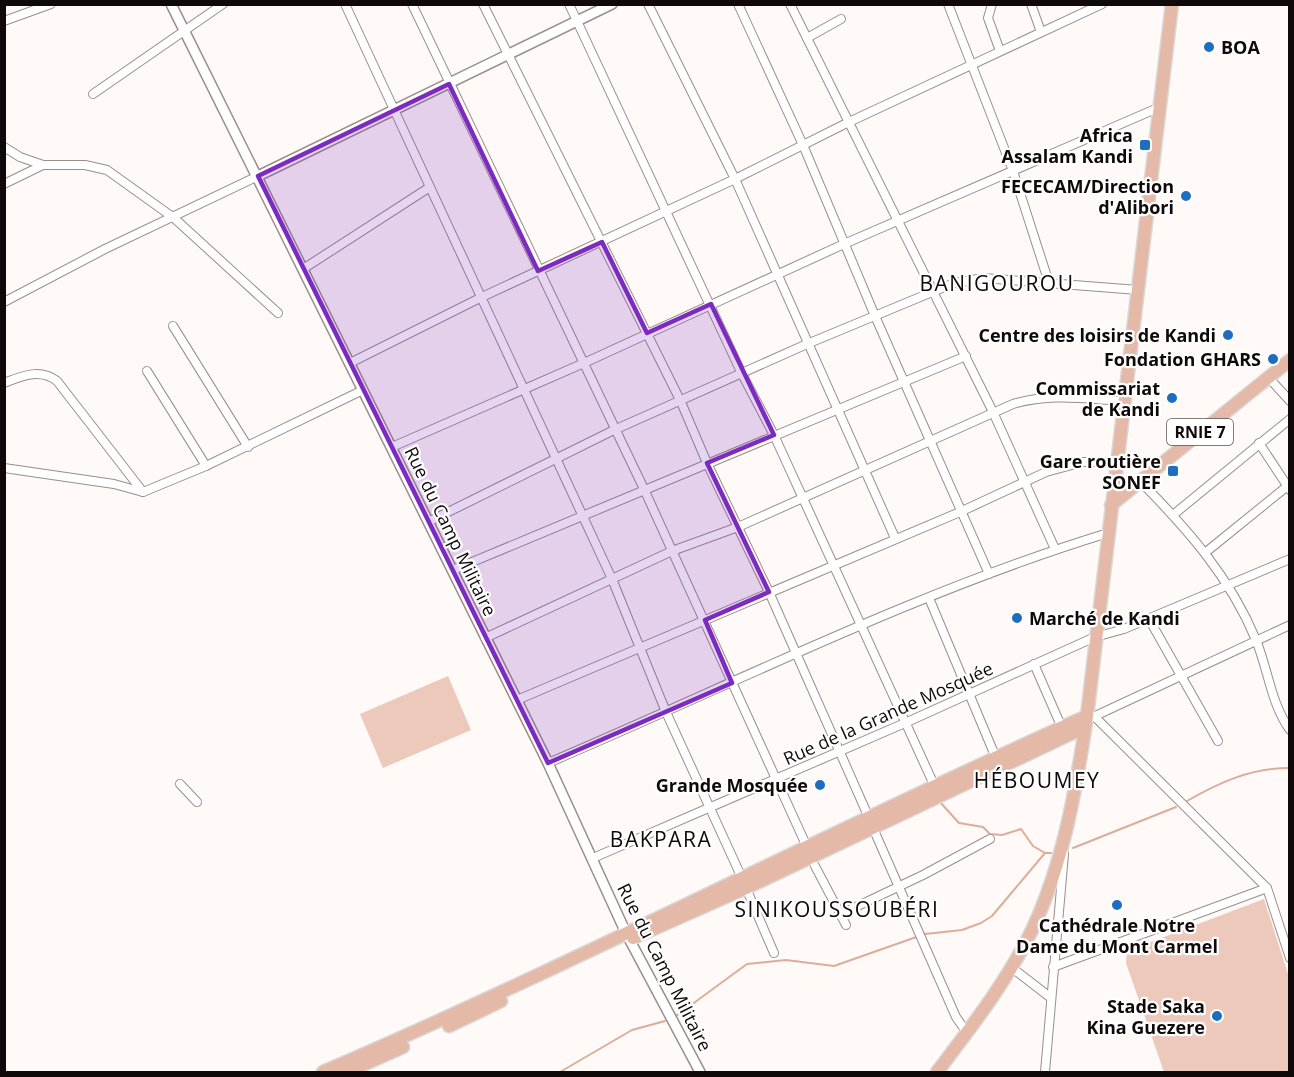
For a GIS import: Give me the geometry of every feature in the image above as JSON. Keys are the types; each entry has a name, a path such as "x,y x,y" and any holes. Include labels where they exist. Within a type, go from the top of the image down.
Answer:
{"main road":[{"path":"937,1072 967,1033 1011,967 1040,912 1065,841 1089,720 1095,637 1172,4"},
{"name":"RNIE 7","path":"1112,505 1290,360"},
{"path":"744,882 807,847 871,823 996,758 1062,728 1089,720"},
{"path":"347,1072 627,937 1089,720"},
{"path":"323,1072 627,937"}],"street":[{"path":"4,21 51,4"},
{"name":"Rue du Camp Militaire","path":"171,4 548,763 627,937 700,1072"},
{"path":"93,94 222,4"},
{"path":"345,4 612,579 666,712 774,953"},
{"path":"412,4 644,489 807,847"},
{"path":"483,4 681,402 707,463 769,592 956,1017 967,1033"},
{"path":"569,4 742,374 774,435 835,565 935,788"},
{"path":"4,302 105,249 174,218 612,4"},
{"path":"648,4 735,179 775,274 894,538"},
{"path":"738,4 803,145 929,441 989,574"},
{"path":"790,4 966,356 993,412 1022,482 1055,549"},
{"path":"948,4 1013,171 1049,283"},
{"path":"992,4 988,18 1000,51"},
{"path":"1031,4 1041,32"},
{"path":"351,363 482,297 735,179 849,122 1041,32 1088,7 1102,4"},
{"path":"807,38 841,19"},
{"path":"392,447 584,363 775,274 1160,107"},
{"path":"4,147 43,165 85,165 107,170 174,218 278,313"},
{"path":"4,184 43,165"},
{"path":"303,269 430,188"},
{"path":"429,521 614,430 807,344 934,292 974,279 1138,290"},
{"path":"173,326 248,447"},
{"path":"453,570 966,356"},
{"path":"147,371 206,466"},
{"path":"4,383 36,373 45,374 57,381 143,492"},
{"path":"1268,377 1290,401"},
{"path":"4,468 114,484 143,492 248,447 363,390"},
{"path":"485,638 672,551 738,527 993,412 1036,398 1064,396 1125,401"},
{"path":"1173,515 1290,418"},
{"path":"1206,552 1289,486 1259,443"},
{"path":"517,700 894,538 960,512 1022,482 1068,465 1116,462"},
{"path":"1141,482 1206,552 1228,584 1256,641 1274,696 1290,730"},
{"path":"548,763 929,598 1055,549 1108,533"},
{"name":"Rue de la Grande Mosquée","path":"593,858 710,809 1095,637 1149,619 1290,559"},
{"path":"929,598 996,758"},
{"path":"1149,619 1179,676 1218,741"},
{"path":"1290,625 1089,720 1267,888 1290,957"},
{"path":"1034,664 1062,728"},
{"path":"180,784 197,802"},
{"path":"841,914 990,839"},
{"path":"1045,1072 1065,841"},
{"path":"815,866 846,925"},
{"path":"1053,966 1267,888"},
{"path":"1011,967 1051,998"}],"highlighted area":[{"path":"449,84 538,271 602,242 647,333 711,304 774,435 707,463 769,592 705,620 732,683 548,763 258,176"}],"shaded area":[{"path":"448,676 471,730 383,768 360,714"},
{"name":"Stade Saka Kina Guezere","path":"1264,899 1289,977 1289,1072 1164,1072 1126,963 1127,951"}],"waterway":[{"path":"1187,801 1236,777 1262,770 1290,768"},
{"path":"939,801 959,823 983,827 990,834 1002,835 1021,829 1033,846 1045,853"},
{"path":"1073,848 1176,807"},
{"path":"676,1016 747,964 786,960 834,966 925,934 962,930 981,923 992,916 1045,853 1051,853"},
{"path":"560,1072 632,1030 665,1021"}],"place":[{"name":"BOA","path":"1209,47"},
{"name":"Africa Assalam Kandi","path":"1145,145"},
{"name":"FECECAM/Direction d'Alibori","path":"1186,196"},
{"name":"Centre des loisirs de Kandi","path":"1228,335"},
{"name":"Fondation GHARS","path":"1273,359"},
{"name":"Commissariat de Kandi","path":"1172,398"},
{"name":"Gare routière SONEF","path":"1173,471"},
{"name":"Marché de Kandi","path":"1017,618"},
{"name":"Grande Mosquée","path":"820,785"},
{"name":"Cathédrale Notre Dame du Mont Carmel","path":"1117,905"},
{"name":"Stade Saka Kina Guezere","path":"1217,1016"}],"district":[{"name":"BANIGOUROU","path":"997,283"},
{"name":"HÉBOUMEY","path":"1037,780"},
{"name":"BAKPARA","path":"661,839"},
{"name":"SINIKOUSSOUBÉRI","path":"837,909"}]}
